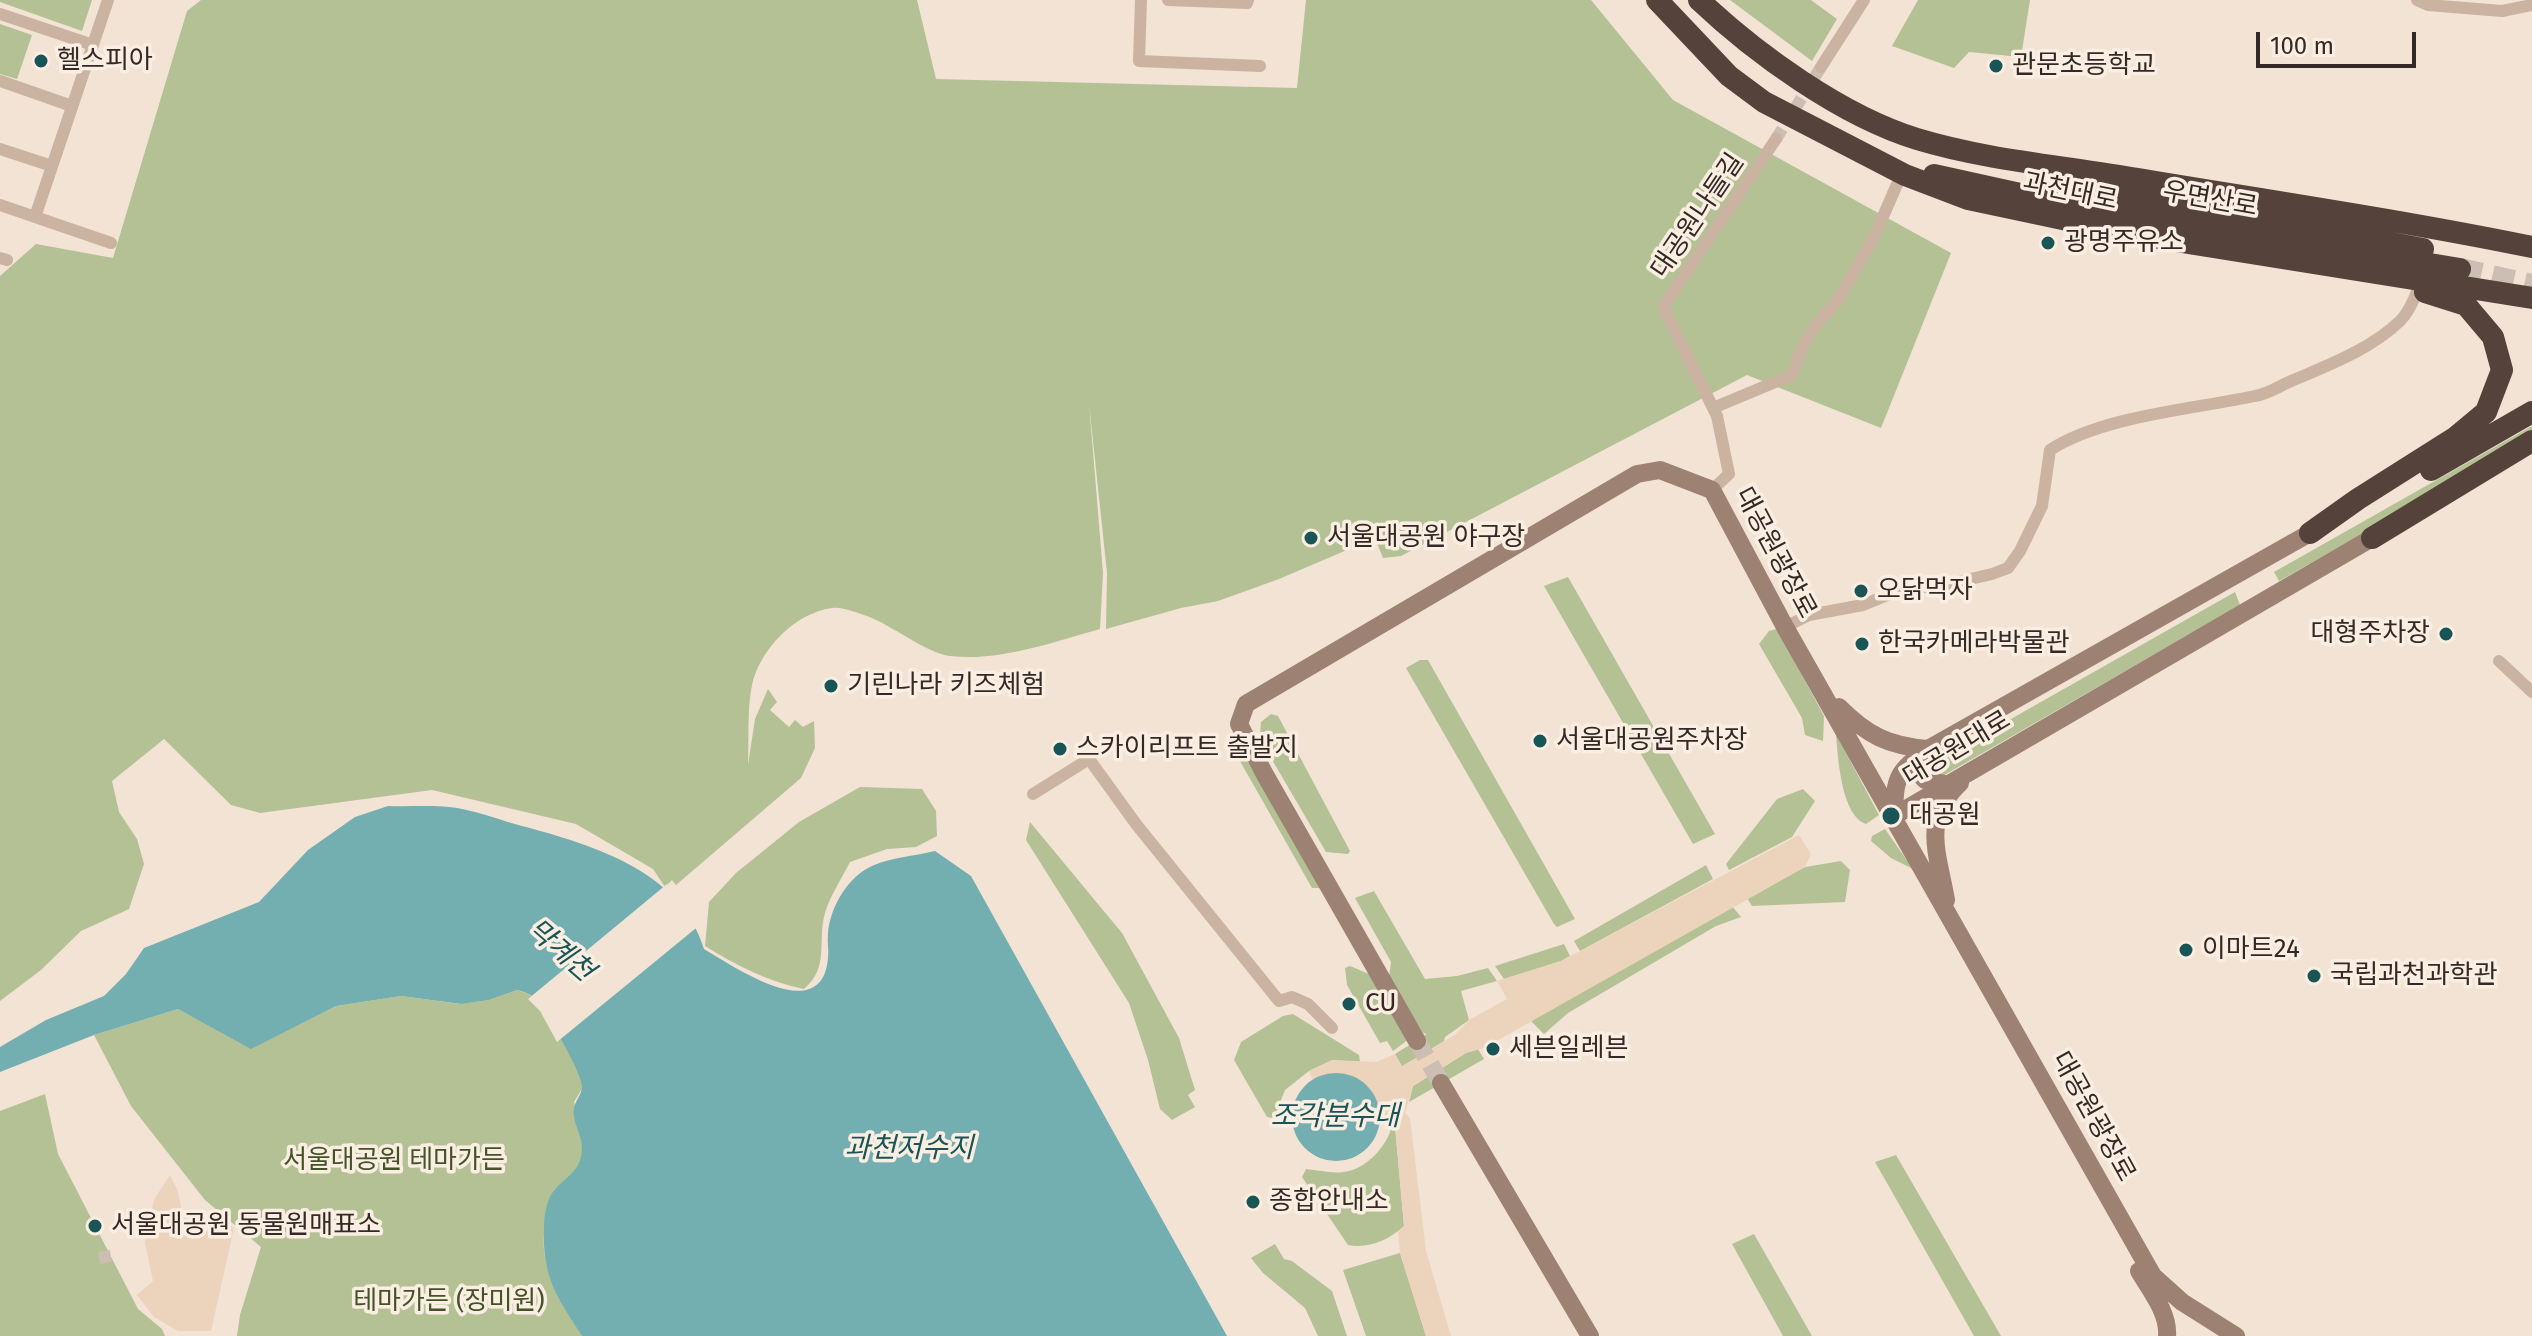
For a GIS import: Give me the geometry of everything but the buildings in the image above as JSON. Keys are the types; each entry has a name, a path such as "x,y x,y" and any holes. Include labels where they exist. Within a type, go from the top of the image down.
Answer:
{"highway":[{"name":"과천대로","path":"1657,0 1729,76 1764,102 1904,174 1968,199 2138,235 2532,298"},
{"name":"과천대로","path":"1699,0 1776,63 1871,120 1917,139 1998,158 2532,247"},
{"name":"우면산로","path":"1904,174 1942,175 2052,201 2462,262 1950,157 1917,139"},
{"path":"2310,533 2456,437 2486,412 2502,370 2493,337 2466,305 2418,289 2392,276"},
{"path":"2310,533 2332,528 2532,412"},
{"path":"2372,538 2532,441"},
{"path":"2473,477 2532,458"}],"street":[{"path":"35,217 108,0"},
{"path":"1141,0 1139,61 1260,66"},
{"path":"1168,0 1248,1"},
{"path":"1821,67 1864,0"},
{"path":"2417,0 2428,5 2532,5"},
{"path":"0,14 93,45"},
{"path":"0,81 72,106"},
{"name":"대공원나들길","path":"1712,490 1729,474 1717,416 1663,307 1776,139"},
{"path":"0,149 52,166"},
{"path":"1713,408 1792,375 1814,327 1838,300 1869,247 1904,174"},
{"path":"0,205 111,243"},
{"path":"1785,627 1809,615 1863,605 1907,587 1936,587 2008,568 2042,506 2050,450 2065,440 2136,419 2258,396 2315,372 2367,344 2401,320 2418,289"},
{"name":"대공원광장로","path":"1417,1041 1239,724 1246,704 1637,474 1660,470 1712,490 1785,627 2153,1276 2182,1302 2204,1328 2236,1336"},
{"name":"대공원대로","path":"1894,816 1895,783 1907,765 1928,749 2310,533"},
{"name":"대공원대로","path":"1894,816 2372,538"},
{"path":"2499,661 2532,692"},
{"path":"1819,684 1857,724 1877,737 1894,744 1928,749"},
{"path":"1945,738 1924,761 1920,774 1925,780 1950,785"},
{"path":"1033,794 1089,759 1136,824 1279,1001 1292,997 1308,1004 1332,1028"},
{"path":"1947,910 1934,839 1937,814 1953,789 1981,764"},
{"path":"1441,1083 1590,1336"},
{"path":"2129,1234 2130,1255 2163,1313 2168,1324 2167,1336"}],"green space":[{"path":"0,0 92,0 82,31"},
{"path":"201,0 917,0 936,79 1297,88 1306,0 1591,0 1673,100 1951,253 1881,428 1747,375 1401,556 1383,558 1375,538 1218,601 1106,629 1107,573 1089,403 1103,573 1100,629 1026,650 969,657 941,654 877,620 845,609 832,608 805,617 781,635 763,658 752,685 748,725 748,765 755,719 768,689 777,702 770,710 789,727 795,720 803,727 814,721 815,748 801,778 676,885 672,880 665,887 653,869 576,824 432,790 260,813 231,805 164,739 112,781 119,812 137,839 144,864 129,909 81,931 41,970 0,1001 0,276 36,244 113,258 187,11"},
{"path":"1730,0 1811,0 1837,19 1812,61"},
{"path":"1918,0 2030,0 2021,57 1969,52 1954,68 1892,46"},
{"path":"0,24 32,35 17,79 0,74"},
{"path":"2532,426 2532,438 2279,581 2274,572"},
{"path":"1568,577 1715,834 1693,844 1544,586"},
{"path":"2235,592 2240,605 1941,777 1933,775 1930,769 1935,762"},
{"path":"1777,629 1824,716 1823,741 1805,735 1802,718 1759,644 1769,631"},
{"path":"1420,660 1428,660 1575,919 1557,927 1554,924 1406,668"},
{"path":"1271,714 1278,716 1350,851 1348,854 1326,852 1264,746 1260,734 1261,722"},
{"path":"1836,734 1879,815 1866,824 1851,809 1846,798"},
{"path":"1242,745 1325,888 1312,888 1232,747"},
{"path":"860,787 922,789 936,811 937,836 916,847 887,849 850,862 825,913 820,963 812,981 804,989 777,982 705,946 709,902 736,873 799,822"},
{"path":"1803,789 1815,801 1792,837 1729,870 1726,864 1777,799"},
{"path":"1030,822 1122,933 1179,1038 1195,1090 1188,1095 1195,1107 1172,1120 1160,1109 1129,1003 1026,840"},
{"path":"1885,829 1913,869 1891,858 1871,841 1872,836"},
{"path":"1841,861 1850,870 1845,902 1752,906 1747,898 1805,867"},
{"path":"1706,865 1713,879 1580,951 1574,941"},
{"path":"1374,891 1425,979 1457,976 1488,968 1497,981 1461,991 1469,1020 1445,1037 1444,1041 1402,1067 1395,1054 1427,1034 1423,1033 1389,977 1391,962 1355,898"},
{"path":"1732,906 1741,917 1716,926 1568,1013 1544,1034 1531,1021"},
{"path":"1564,944 1570,956 1561,961 1504,979 1495,966"},
{"path":"1350,966 1369,974 1409,1039 1393,1051 1387,1041 1380,1043 1347,985 1345,968"},
{"name":"서울대공원 테마가든","path":"517,990 529,994 543,1009 581,1074 583,1087 574,1102 583,1153 577,1169 556,1187 552,1195 544,1248 546,1264 557,1293 582,1336 237,1336 240,1315 261,1247 205,1200 131,1106 94,1035 178,1009 251,1048 336,1006 401,996 460,1004 489,1000"},
{"path":"1293,1014 1359,1055 1360,1062 1332,1060 1309,1071 1285,1090 1274,1118 1267,1117 1234,1060 1241,1042 1283,1016"},
{"path":"1478,1049 1484,1059 1409,1102 1413,1086 1466,1053"},
{"path":"45,1094 58,1154 138,1309 162,1329 165,1336 0,1336 0,1111"},
{"path":"1392,1125 1395,1126 1404,1226 1378,1242 1363,1246 1348,1245 1302,1177 1306,1169 1339,1172 1360,1167 1381,1149"},
{"path":"1896,1155 2001,1336 1974,1336 1875,1162"},
{"path":"1754,1234 1812,1336 1783,1336 1732,1244"},
{"path":"1275,1244 1284,1259 1292,1261 1332,1291 1347,1336 1318,1336 1305,1308 1263,1273 1251,1258"},
{"path":"1400,1253 1426,1336 1366,1336 1343,1270"}],"shaded area":[{"path":"1799,835 1811,854 1805,867 1484,1048 1466,1053 1413,1086 1405,1113 1410,1118 1426,1251 1451,1336 1426,1336 1400,1253 1398,1232 1404,1226 1395,1126 1380,1121 1380,1113 1352,1076 1332,1073 1312,1079 1309,1071 1332,1060 1377,1062 1395,1054 1402,1066 1455,1035 1469,1020 1507,999 1497,981 1561,961"},
{"path":"170,1175 183,1215 206,1231 234,1228 211,1331 178,1331 154,1317 137,1295 153,1281 145,1243 147,1224 155,1198"}],"water":[{"name":"과천저수지","path":"388,806 441,806 466,810 601,851 653,879 675,898 692,921 704,949 755,978 794,991 810,989 822,978 828,958 831,916 842,893 859,874 876,864 935,851 971,876 1227,1336 582,1336 553,1286 544,1246 544,1219 549,1198 574,1171 581,1157 581,1141 574,1112 582,1088 581,1081 561,1039 535,1000 517,990 489,1000 461,1004 401,996 336,1006 251,1049 178,1009 94,1035 0,1072 0,1047 46,1020 104,996 126,974 144,948 259,902 308,850 355,817"},
{"name":"조각분수대","path":"1336,1073 1361,1080 1373,1092 1380,1117 1373,1142 1361,1154 1336,1161 1311,1154 1299,1142 1292,1117 1299,1092 1311,1080"}],"pier":[{"path":"667,884 701,924 557,1042 540,1011 528,999"}],"tunnel":[{"path":"1776,139 1821,67"},
{"path":"2460,269 2532,285"},
{"path":"1417,1041 1441,1083"},
{"path":"99,1258 114,1255"}],"place":[{"name":"헬스피아","path":"41,61"},
{"name":"관문초등학교","path":"1996,66"},
{"name":"광명주유소","path":"2048,243"},
{"name":"서울대공원 야구장","path":"1311,538"},
{"name":"오닭먹자","path":"1861,591"},
{"name":"대형주차장","path":"2446,634"},
{"name":"한국카메라박물관","path":"1862,644"},
{"name":"기린나라 키즈체험","path":"831,686"},
{"name":"서울대공원주차장","path":"1540,741"},
{"name":"스카이리프트 출발지","path":"1060,749"},
{"name":"대공원","path":"1891,816"},
{"name":"이마트24","path":"2186,950"},
{"name":"국립과천과학관","path":"2314,976"},
{"name":"CU","path":"1349,1004"},
{"name":"세븐일레븐","path":"1493,1049"},
{"name":"종합안내소","path":"1253,1202"},
{"name":"서울대공원 동물원매표소","path":"95,1226"}],"water label":[{"name":"막계천","path":"560,951"}],"park label":[{"name":"테마가든 (장미원)","path":"449,1302"}]}
